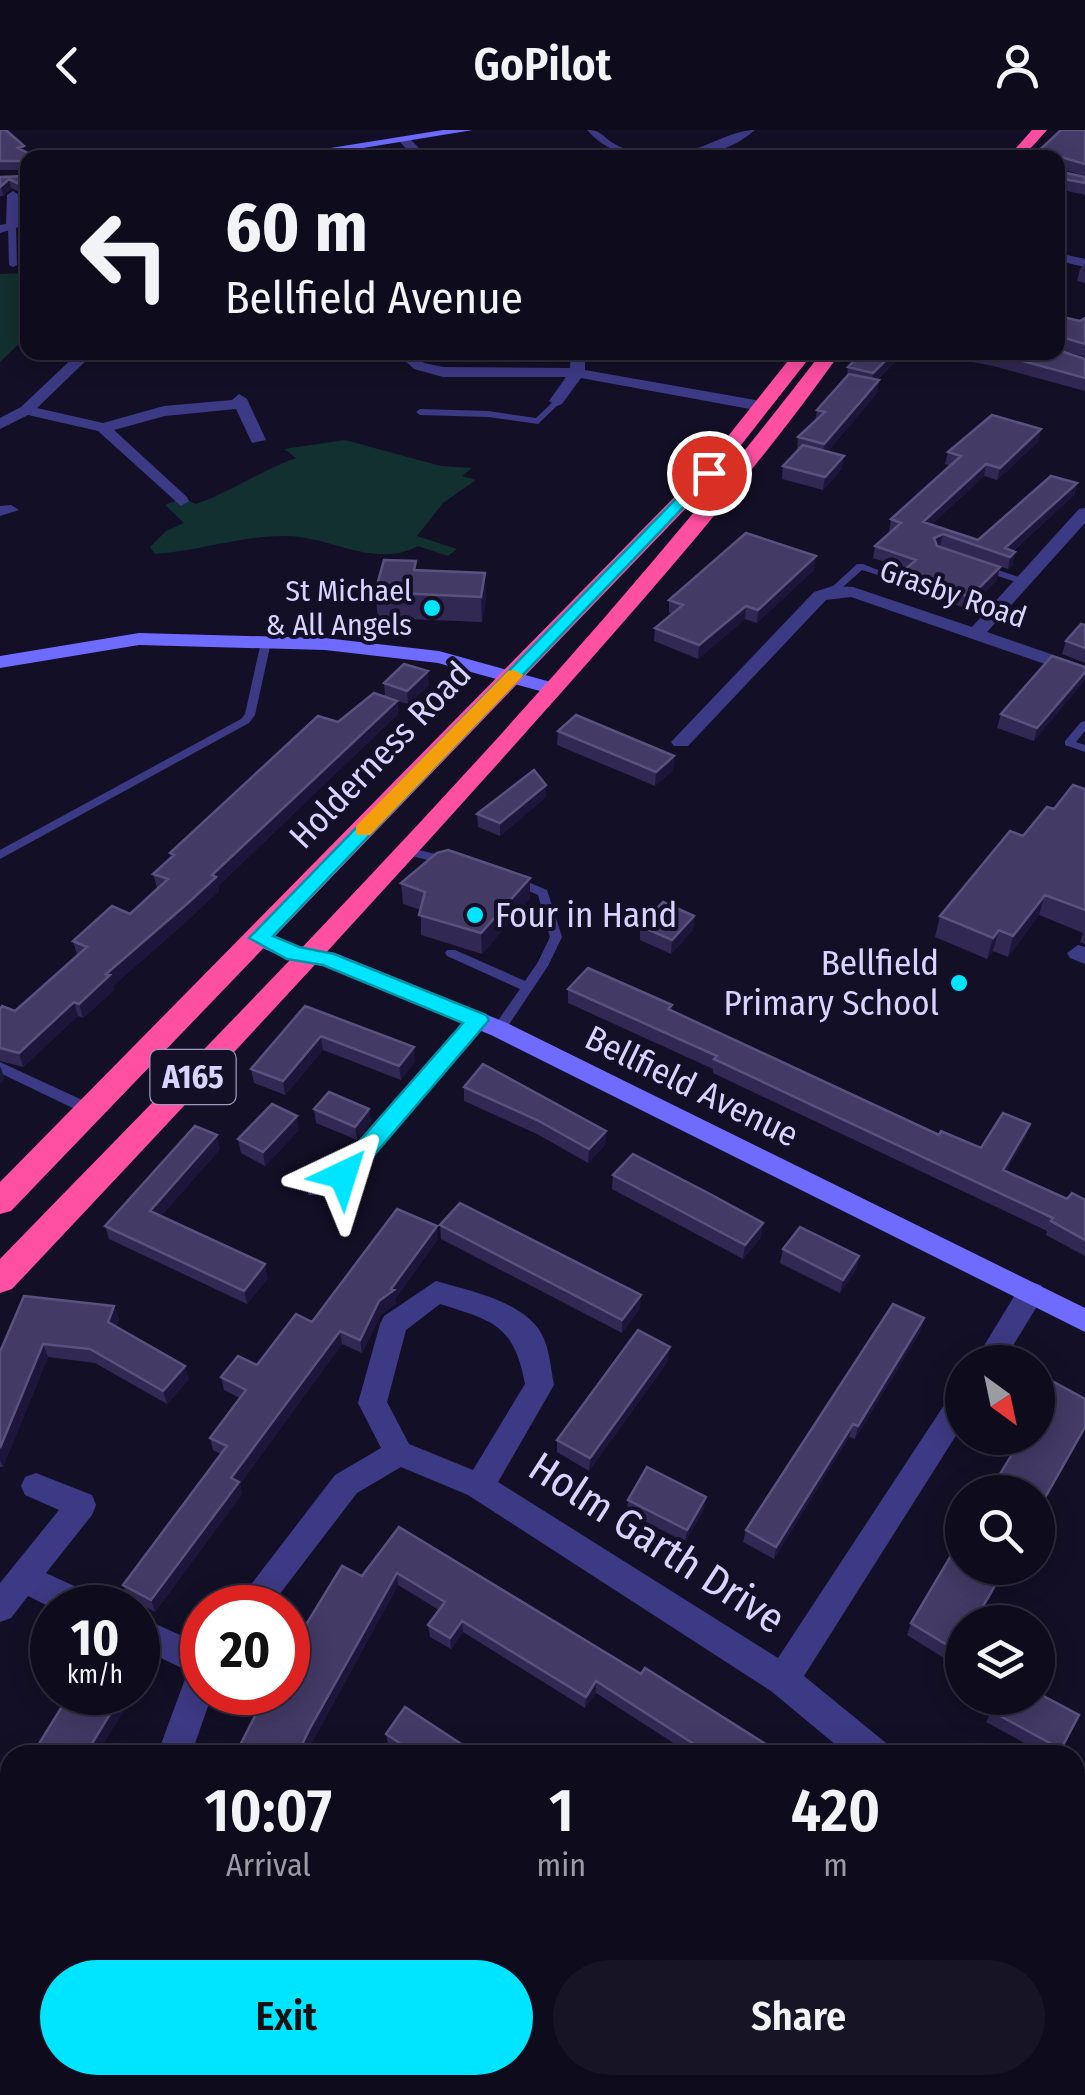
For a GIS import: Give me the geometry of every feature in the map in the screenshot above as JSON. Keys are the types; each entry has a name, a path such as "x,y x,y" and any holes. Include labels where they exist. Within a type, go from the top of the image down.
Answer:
{"highway":[{"path":"1021,150 1040,130"},
{"name":"Holderness Road","path":"0,1202 703,479 798,360"},
{"name":"A165","path":"0,1280 407,851 658,571 826,360"}],"street":[{"path":"347,150 467,130"},
{"path":"593,130 602,144 614,150"},
{"path":"708,150 748,130"},
{"path":"406,141 415,150"},
{"path":"6,228 8,202"},
{"path":"0,424 26,410 79,360"},
{"path":"412,360 419,366 444,372 559,376 577,372 761,406"},
{"path":"558,402 577,372 578,360"},
{"path":"26,410 103,428 164,411 239,401 258,440"},
{"path":"103,428 176,495 148,497"},
{"path":"976,633 1085,513"},
{"name":"Grasby Road","path":"681,742 820,596 833,591 853,592 1085,672"},
{"path":"0,662 139,639 266,642 439,657 551,688"},
{"name":"Bellfield Avenue","path":"259,938 294,954 327,959 488,1025 1085,1321"},
{"name":"Holm Garth Drive","path":"479,1486 540,1385 531,1341 494,1309 436,1292 394,1324 372,1403 398,1452 479,1486 783,1680 862,1745"},
{"path":"999,1345 1032,1294"},
{"name":"Holm Garth Drive","path":"783,1680 945,1428"},
{"path":"267,1585 346,1484 398,1452"},
{"path":"0,1607 81,1505 36,1486"},
{"path":"23,1578 38,1585"},
{"path":"178,1745 188,1715"}],"lane":[{"path":"6,228 13,265"},
{"path":"420,412 488,414 538,422 558,402"},
{"path":"703,479 730,484"},
{"path":"973,565 1025,582"},
{"path":"833,591 860,566 878,572"},
{"path":"0,855 244,721 250,715 266,642"},
{"path":"1085,724 1069,743 1085,749"},
{"path":"407,851 425,858 458,862"},
{"path":"314,1191 343,1175 528,987 556,937 543,893 509,878"},
{"path":"451,953 528,987"},
{"path":"0,1067 88,1109"}],"green space":[{"path":"20,273 20,343 0,362 0,274"},
{"path":"345,440 441,466 472,468 462,476 476,480 443,503 417,536 457,549 448,556 418,546 402,552 370,553 288,536 155,554 150,547 166,531 184,523 165,505 183,498 196,504 296,458 284,449"}],"building":[{"path":"0,130 6,130 24,146 18,148 22,150 20,161 0,161"},
{"path":"1061,130 1085,130 1085,164 1065,158 1065,150 1040,150"},
{"path":"1065,173 1085,177 1085,183 1065,179"},
{"path":"20,176 20,184 9,179 0,187 0,177"},
{"path":"1065,318 1080,321 1085,318 1085,344 1065,338"},
{"path":"1065,352 1085,359 1085,378 1019,360 1065,360"},
{"path":"855,360 886,360 873,373 848,367"},
{"path":"849,374 879,380 824,444 798,437 825,412 817,410"},
{"path":"992,415 1041,429 1000,468 986,464 923,522 978,540 1051,476 1077,483 1005,548 1015,552 1010,557 943,534 934,538 937,546 1000,567 970,597 901,573 916,560 875,546 901,523 891,519 961,456 948,452"},
{"path":"803,445 844,456 825,477 783,466"},
{"path":"746,533 816,556 758,610 746,606 699,645 655,628 683,605 669,600"},
{"path":"384,560 416,561 414,570 485,573 481,597 375,592"},
{"path":"1081,624 1085,625 1085,648 1066,641"},
{"path":"1052,656 1085,667 1085,672 1037,728 1001,714"},
{"path":"404,664 428,671 407,691 384,683"},
{"path":"374,693 397,701 212,875 216,877 106,974 110,975 79,1004 74,1002 19,1053 0,1048 2,1006 15,1011 87,947 73,941 112,906 130,914 168,879 153,874 174,855 170,853 318,716 338,722"},
{"path":"576,715 674,756 656,772 558,731"},
{"path":"534,770 546,785 500,823 477,814"},
{"path":"1073,785 1085,789 1085,910 1045,895 1013,936 999,930 993,938 940,916 1010,831 1023,836 1047,807 1054,809"},
{"path":"448,850 530,878 481,933 419,915 425,892 401,883 437,853"},
{"path":"663,902 694,916 672,940 640,926"},
{"path":"588,968 939,1135 941,1131 981,1148 1003,1113 1030,1124 1003,1170 1067,1199 1072,1193 1085,1200 1085,1240 1051,1221 1053,1218 714,1059 717,1056 568,989"},
{"path":"305,1006 414,1047 399,1066 321,1036 283,1081 251,1069"},
{"path":"483,1064 606,1131 589,1149 464,1087"},
{"path":"329,1092 369,1109 355,1127 314,1109"},
{"path":"272,1104 297,1116 263,1152 238,1139"},
{"path":"195,1126 217,1135 150,1211 265,1264 244,1291 105,1226"},
{"path":"633,1154 763,1223 745,1245 613,1175"},
{"path":"460,1203 641,1295 622,1320 440,1225"},
{"path":"397,1209 437,1226 391,1289 394,1290 379,1301 360,1340 340,1331 231,1478 239,1482 160,1588 123,1585 227,1446 210,1438 246,1390 221,1377 238,1356 257,1365 296,1314 312,1322"},
{"path":"800,1227 859,1256 843,1280 783,1249"},
{"path":"24,1296 114,1306 108,1322 185,1366 163,1391 90,1349 43,1344 0,1448 0,1352"},
{"path":"893,1304 924,1318 858,1426 853,1424 776,1547 746,1530"},
{"path":"638,1330 670,1347 590,1458 557,1440"},
{"path":"1055,1383 1085,1399 1085,1427 1055,1480 1055,1475 999,1475 1012,1455 1055,1455"},
{"path":"647,1467 706,1497 687,1530 628,1500"},
{"path":"399,1527 641,1674 645,1668 767,1745 695,1745 596,1681 586,1697 462,1621 450,1638 428,1625 445,1602 397,1573 302,1745 240,1745 255,1715 310,1715 310,1618 342,1566 362,1576"},
{"path":"945,1566 945,1585 995,1585 984,1605 945,1605 945,1644 911,1623"},
{"path":"1055,1702 1079,1715 1063,1745 1054,1745 998,1715 1055,1715"},
{"path":"405,1707 463,1745 403,1745 386,1734"},
{"path":"57,1715 110,1715 91,1745 38,1745"}],"slow traffic":[{"path":"363,831 514,675"}],"place":[{"name":"St Michael & All Angels","path":"432,608"},
{"name":"Four in Hand","path":"475,915"},
{"name":"Bellfield Primary School","path":"959,983"}],"route":[{"path":"343,1175 478,1020 327,959 294,954 259,938 709,473"}]}
